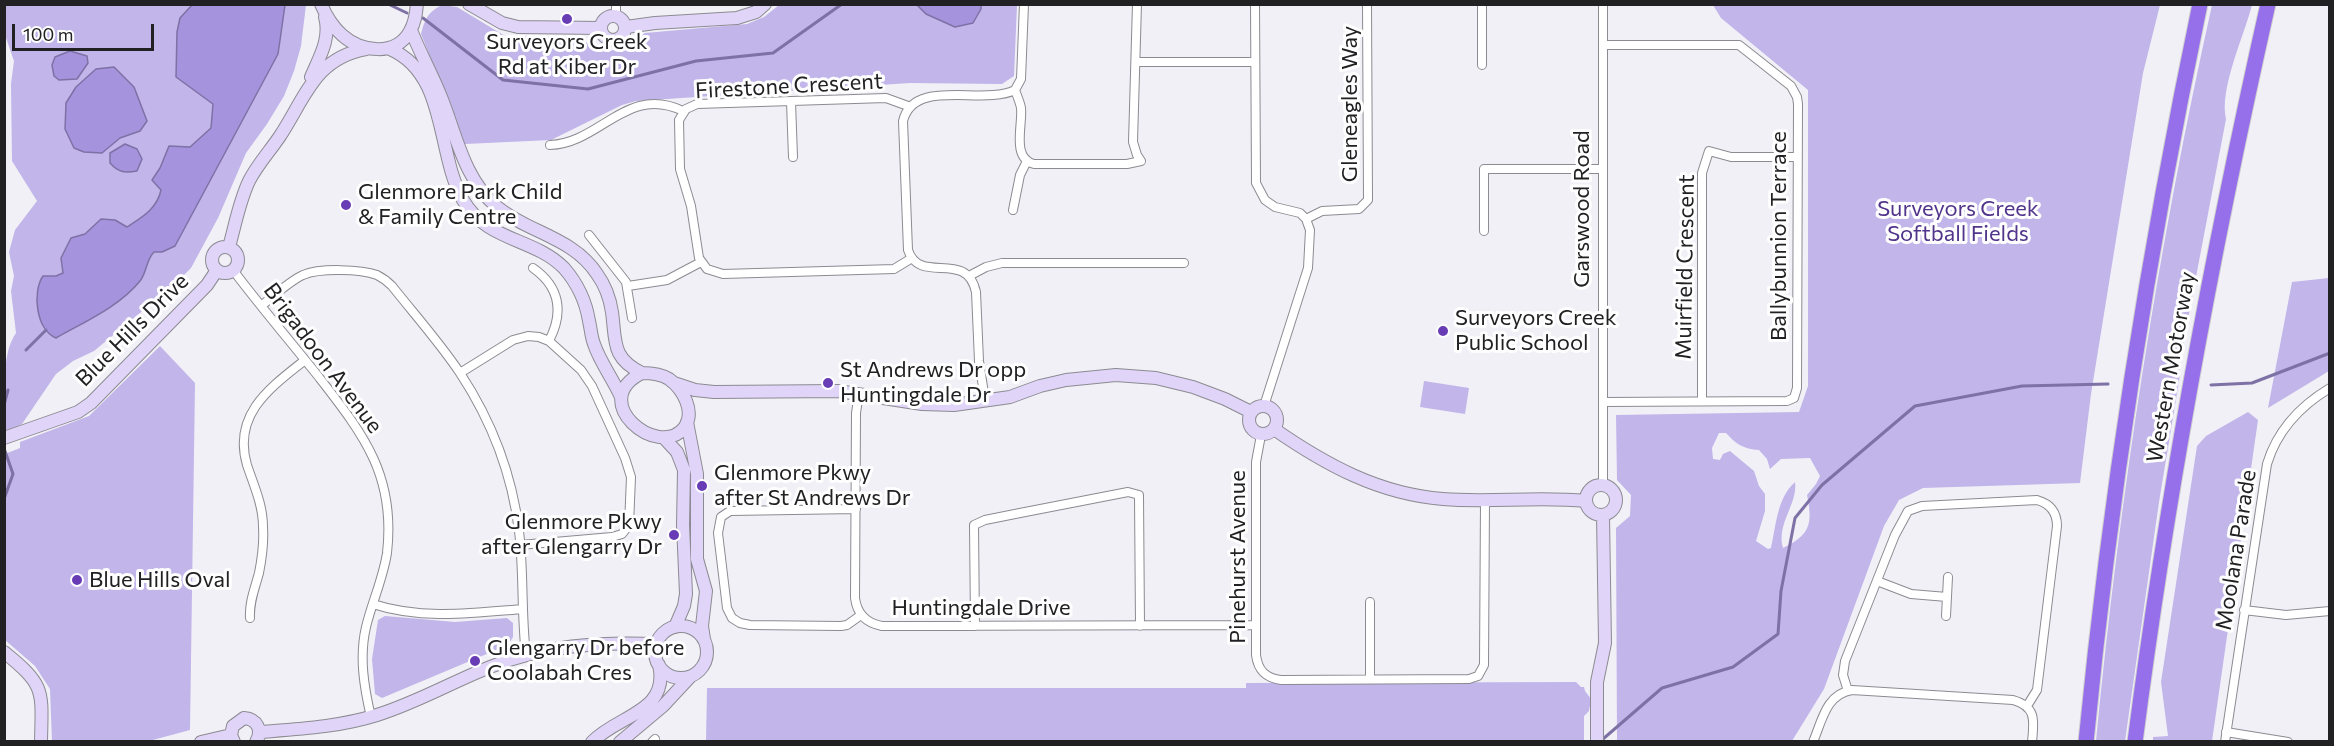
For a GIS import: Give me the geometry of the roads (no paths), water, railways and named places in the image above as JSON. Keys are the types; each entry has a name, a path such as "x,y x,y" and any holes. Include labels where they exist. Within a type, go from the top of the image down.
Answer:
{"highway":[{"name":"Western Motorway","path":"2086,741 2107,552 2139,326 2180,98 2200,4"},
{"name":"Western Motorway","path":"2135,741 2166,529 2198,342 2268,4"}],"street":[{"path":"390,49 406,38 411,30 417,4"},
{"path":"469,4 510,26 601,28"},
{"path":"478,4 494,19"},
{"path":"626,27 737,18 756,12 765,4"},
{"path":"985,400 979,361 976,292 969,276 958,269 927,268 918,265 912,258 908,245 903,121 908,106 915,101 929,97 1000,95 1015,90 1021,79 1024,4"},
{"path":"1015,90 1021,107 1021,152 1027,161 1034,164 1115,164 1141,161 1133,142 1137,4"},
{"path":"1255,4 1255,174 1257,187 1262,197 1272,205 1297,211 1306,219 1310,230 1309,264 1264,406"},
{"name":"Gleneagles Way","path":"1306,219 1325,210 1359,209 1369,203 1367,4"},
{"path":"1482,4 1482,65"},
{"name":"Garswood Road","path":"1603,4 1603,485"},
{"path":"322,8 342,36 366,49"},
{"path":"229,247 248,182 282,134 325,44 327,28 322,8"},
{"path":"616,10 626,27 621,38 614,41 603,36 601,28 606,18 616,10"},
{"path":"411,30 441,95 474,181 486,197 503,212 569,246 592,266 601,280 610,303 614,341 618,354 642,373 657,374 674,384 695,390 714,392 819,390 859,393 937,405 962,405 1010,398 1040,386 1066,380 1095,376 1130,376 1193,387 1215,394 1251,412"},
{"name":"Ballybunnion Terrace","path":"1603,45 1732,44 1743,47 1787,82 1795,93 1798,104 1796,395 1792,400 1787,401 1603,402"},
{"path":"304,92 330,64 342,56 366,49 390,49 411,62 426,85 434,104 454,180 466,206 487,227 506,238 542,252 570,276 585,303 594,345 621,397 624,411 631,422 644,432 664,438 677,452 684,470 682,525 686,594 684,606 675,627"},
{"path":"1136,62 1255,62"},
{"name":"Firestone Crescent","path":"701,262 691,206 680,169 679,124 683,111 689,106 886,98 908,106"},
{"path":"790,102 793,157"},
{"path":"550,145 572,142 636,106 664,104 683,111"},
{"name":"Muirfield Crescent","path":"1702,401 1702,173 1709,151 1731,157 1797,157"},
{"path":"1013,210 1020,175 1027,161"},
{"path":"1484,231 1484,169 1603,169"},
{"path":"589,236 623,276 628,286 632,318"},
{"path":"221,247 229,247 235,251 237,264 233,270 225,273 217,270 212,263 214,252 221,247"},
{"path":"628,286 667,280 701,262 712,272 723,274 894,269 912,258"},
{"path":"969,276 986,267 1002,263 1184,263"},
{"path":"532,268 549,283 557,303 557,323 549,341"},
{"name":"Blue Hills Drive","path":"4,438 78,412 91,403 207,285 217,270"},
{"name":"Brigadoon Avenue","path":"233,270 356,425 373,455 381,476 387,506 388,545 382,580 366,627 362,657 365,691 371,717"},
{"path":"261,306 296,279 312,272 361,272 378,275 392,286 460,373 484,415 501,454 515,507 520,545 526,655"},
{"path":"460,373 520,337 535,336 549,341 586,375 616,438 631,477 631,521 625,531 616,536 520,545"},
{"path":"250,618 250,605 260,564 263,525 258,496 245,453 246,428 251,414 263,395 305,360"},
{"path":"621,397 629,381 642,373"},
{"path":"659,665 664,672 676,678 690,677 697,674 705,662 707,648 702,626 706,591 697,559 697,474 685,398 674,384"},
{"name":"Moolana Parade","path":"2225,741 2270,453 2281,433 2295,415 2309,401 2330,388"},
{"path":"664,438 680,432 699,398 714,392"},
{"name":"Huntingdale Drive","path":"859,393 856,412 855,598 861,615 871,623 882,626 1256,626"},
{"path":"1264,406 1275,412 1277,421 1274,429 1261,435 1253,431 1249,424 1251,412 1257,407 1264,406"},
{"path":"1274,429 1326,463 1376,485 1421,497 1586,501"},
{"name":"Pinehurst Avenue","path":"1261,435 1256,462 1256,660 1262,672 1269,678 1281,680 1469,679 1480,674 1484,665 1485,500"},
{"path":"1603,485 1613,490 1617,500 1614,510 1603,516 1590,511 1586,501 1593,487 1603,485"},
{"path":"975,626 974,525 1009,515 1128,492 1139,495 1140,626"},
{"path":"1848,691 1843,675 1844,666 1905,514 1914,508 2034,500 2050,506 2056,517 2057,526 2037,690 2027,706"},
{"path":"855,509 730,511 721,517 718,533 727,608 736,621 750,625 841,626 847,625 861,615"},
{"path":"1597,741 1597,682 1605,643 1603,516"},
{"path":"1946,616 1948,578"},
{"path":"1877,581 1911,594 1947,597"},
{"path":"1370,602 1370,679"},
{"path":"373,604 434,614 523,609"},
{"path":"2244,610 2286,615 2330,611"},
{"path":"592,741 652,702 662,683 655,651 656,644 663,633 675,627 689,627 696,630 704,639"},
{"path":"201,741 233,738 233,726 244,718 253,720 258,736 371,717 490,667 526,655 583,645 629,642 656,644"},
{"path":"4,652 27,670 39,688 42,704 41,741"},
{"path":"620,741 663,706 690,677"},
{"path":"1813,741 1829,704 1836,696 1848,691 2009,699 2027,706 2033,722 2032,741"},
{"path":"2226,732 2288,741"}],"waterway":[{"path":"388,4 407,13"},
{"path":"423,18 503,80 588,89 696,61 773,53 842,4"},
{"path":"26,350 46,330"},
{"path":"2211,385 2252,383 2330,353"},
{"path":"1600,739 1603,739 1662,688 1733,667 1778,634 1781,591 1795,518 1822,485 1915,406 2022,386 2108,384"},
{"path":"4,405 8,390"},
{"path":"4,499 13,474 5,451"}],"place":[{"name":"Surveyors Creek Rd at Kiber Dr","path":"567,19"},
{"name":"Glenmore Park Child & Family Centre","path":"346,205"},
{"name":"Surveyors Creek Public School","path":"1443,331"},
{"name":"St Andrews Dr opp Huntingdale Dr","path":"828,383"},
{"name":"Glenmore Pkwy after St Andrews Dr","path":"702,486"},
{"name":"Glenmore Pkwy after Glengarry Dr","path":"674,535"},
{"name":"Blue Hills Oval","path":"77,580"},
{"name":"Glengarry Dr before Coolabah Cres","path":"475,661"}],"park label":[{"name":"Surveyors Creek Softball Fields","path":"1958,222"}]}
